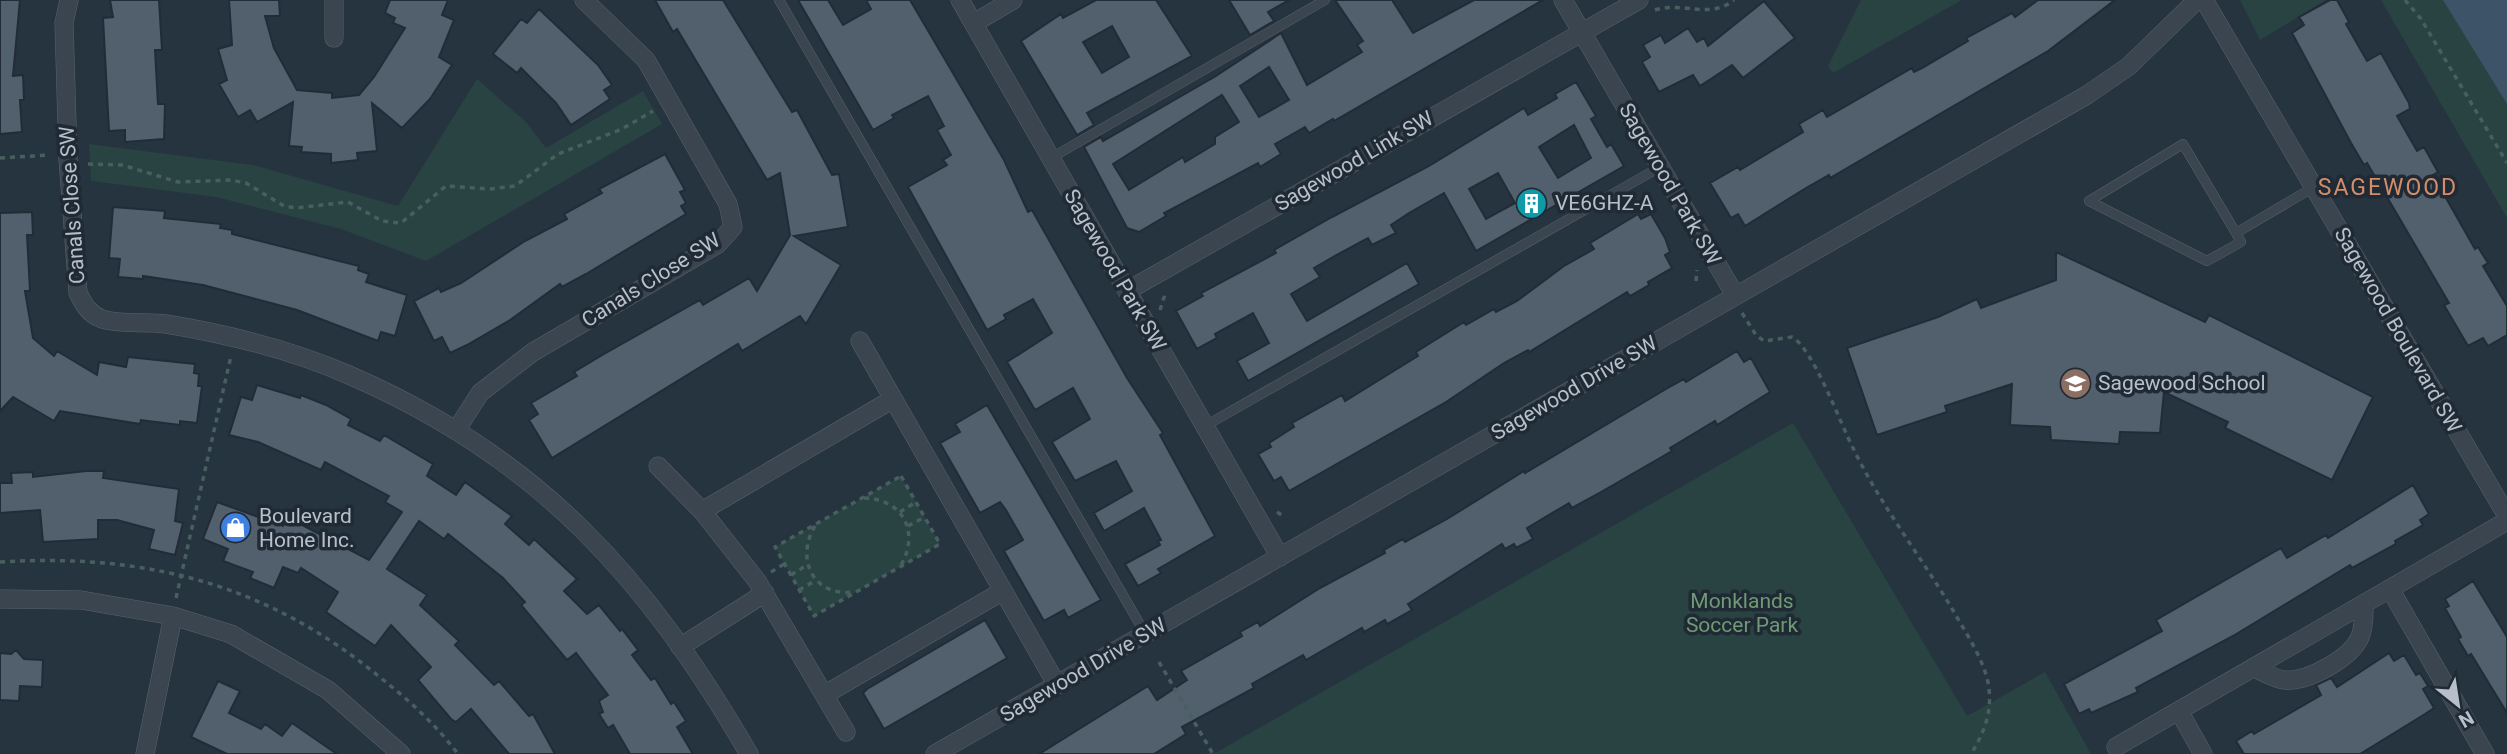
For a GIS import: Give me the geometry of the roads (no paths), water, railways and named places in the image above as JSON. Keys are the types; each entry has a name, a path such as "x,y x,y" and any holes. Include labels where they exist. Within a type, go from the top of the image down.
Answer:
{"street":[{"name":"Canals Close SW","path":"69,0 64,23 68,159 78,293 87,311 103,319 164,324 236,337 348,374 457,429 535,484 605,549 680,647 749,754"},
{"path":"334,0 334,38"},
{"name":"Canals Close SW","path":"457,429 480,393 533,352 718,244 733,227 728,204 672,100 646,60 584,0"},
{"name":"Sagewood Park SW","path":"960,0 1280,557"},
{"path":"974,23 1013,0"},
{"name":"Sagewood Park SW","path":"1563,0 1734,296"},
{"name":"Sagewood Drive SW","path":"936,754 2087,95 2129,65 2197,0"},
{"name":"Sagewood Boulevard SW","path":"2204,0 2314,187 2502,494 2507,518"},
{"name":"Sagewood Link SW","path":"1127,291 1580,31 1645,6"},
{"path":"860,341 1058,685"},
{"path":"702,511 892,399"},
{"path":"658,466 702,511 765,593 846,733"},
{"path":"2116,747 2390,589 2507,518"},
{"path":"2390,589 2485,754"},
{"path":"824,695 1003,591"},
{"path":"680,647 765,593"},
{"path":"0,598 81,600 173,616 232,634 328,690 401,754"},
{"path":"2254,667 2283,680 2297,680 2340,658 2352,650 2360,636 2364,604"},
{"path":"145,754 173,616"},
{"path":"2179,711 2203,754"}],"lane":[{"path":"779,0 1147,635"},
{"path":"1051,158 1325,0"},
{"path":"2183,144 2236,233 2241,242 2207,261 2089,201 2183,144"},
{"path":"1205,426 1660,167"},
{"path":"2236,233 2314,187"}],"water":[{"path":"2443,0 2507,0 2507,104"}],"place":[{"name":"VE6GHZ-A","path":"1532,203"},
{"name":"Sagewood School","path":"2075,383"},
{"name":"Boulevard Home Inc.","path":"236,528"}],"district":[{"name":"SAGEWOOD","path":"2388,187"}],"park label":[{"name":"Monklands Soccer Park","path":"1742,613"}]}
